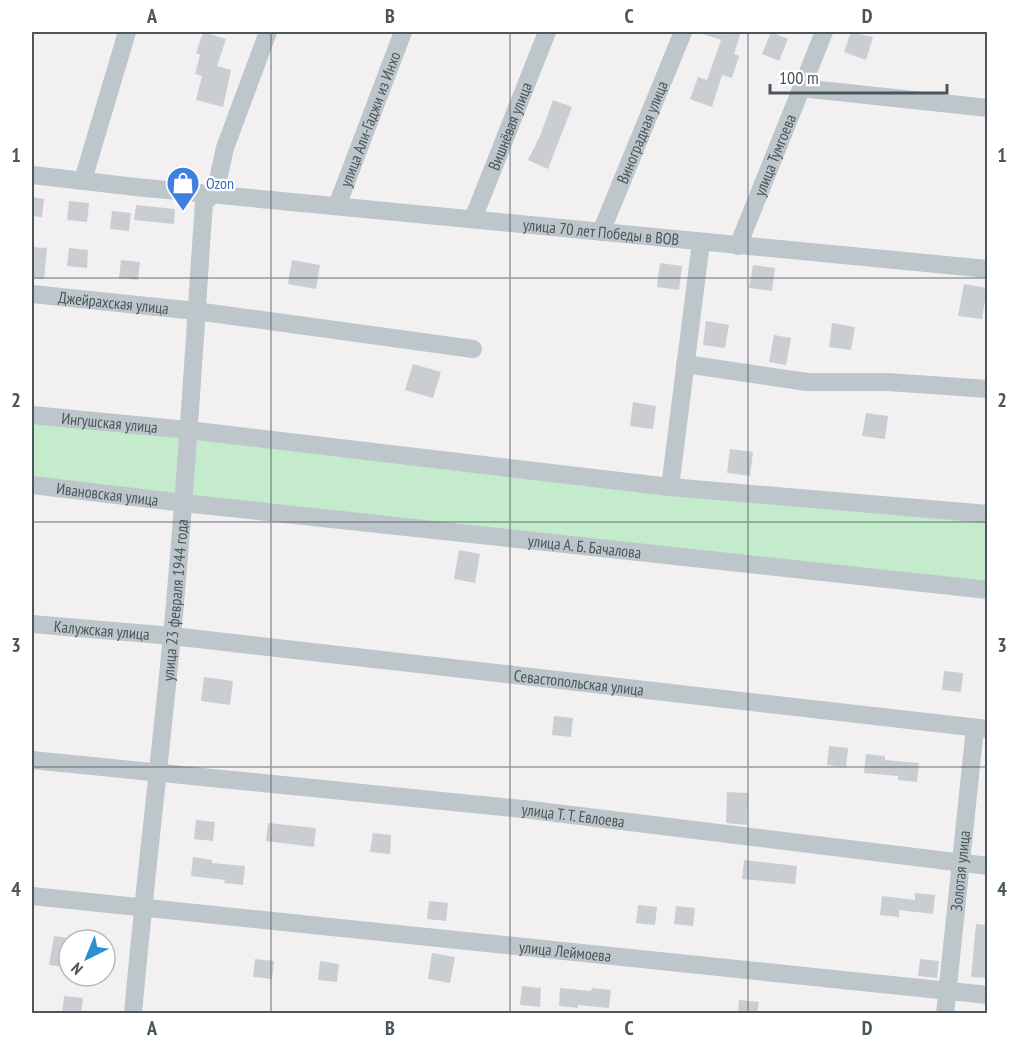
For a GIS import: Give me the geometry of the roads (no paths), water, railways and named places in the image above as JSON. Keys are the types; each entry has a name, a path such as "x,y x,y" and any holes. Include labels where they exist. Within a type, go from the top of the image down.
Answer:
{"street":[{"path":"83,180 127,32"},
{"name":"улица 23 февраля 1944 года","path":"133,1014 142,908 159,774 184,503 204,202 215,193 225,148 268,32"},
{"name":"улица Али-Гаджи из Инхо","path":"337,206 404,32"},
{"name":"Вишнёвая улица","path":"473,219 547,32"},
{"name":"Виноградная улица","path":"601,232 683,32"},
{"name":"улица Тумгоева","path":"738,246 824,32"},
{"path":"801,88 987,108"},
{"name":"улица 70 лет Победы в ВОВ","path":"32,175 987,269"},
{"path":"670,487 701,242"},
{"name":"Джейрахская улица","path":"32,294 196,311 473,349"},
{"path":"686,363 807,382 888,382 987,389"},
{"name":"Ингушская улица","path":"32,416 188,430 670,487 987,514"},
{"name":"Ивановская улица","path":"32,485 184,503"},
{"name":"улица А. Б. Бачалова","path":"184,503 987,590"},
{"name":"Калужская улица","path":"32,624 172,636"},
{"name":"Севастопольская улица","path":"172,636 981,728"},
{"name":"Золотая улица","path":"945,1014 961,863 981,728"},
{"name":"улица Т. Т. Евлоева","path":"32,760 523,808 987,866"},
{"name":"улица Леймоева","path":"32,896 987,995"}],"place":[{"name":"Ozon","path":"183,212"}]}
